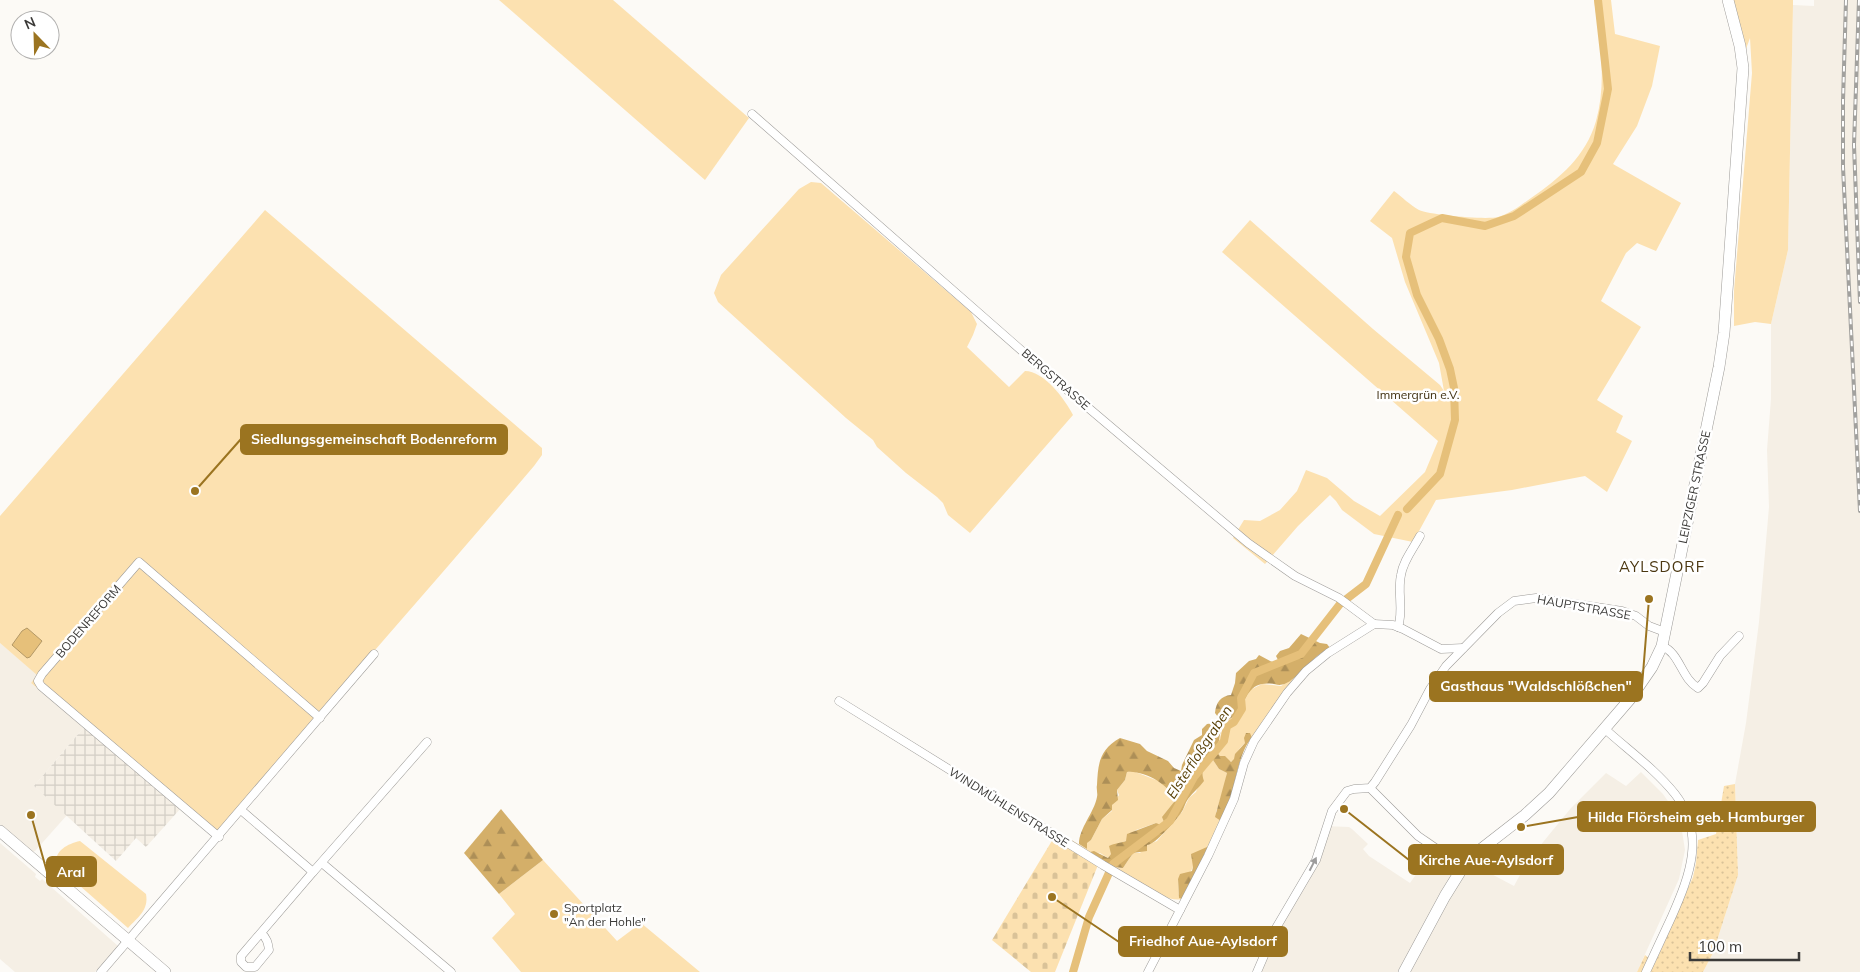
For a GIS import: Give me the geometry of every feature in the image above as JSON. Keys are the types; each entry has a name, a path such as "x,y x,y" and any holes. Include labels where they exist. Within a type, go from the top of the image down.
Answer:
{"street":[{"name":"LEIPZIGER STRASSE","path":"1404,972 1463,867 1480,850 1541,800 1605,729 1636,691 1662,646 1719,368 1724,333 1743,68 1740,46 1728,0"},
{"name":"BERGSTRASSE","path":"752,114 1039,366 1248,543 1295,576 1339,598 1374,624"},
{"path":"1398,627 1400,619 1399,590 1401,574 1420,536"},
{"name":"BODENREFORM","path":"218,837 41,686 38,681 42,674 139,562 320,718"},
{"name":"HAUPTSTRASSE","path":"1370,788 1384,769 1446,666 1504,607 1514,601 1536,598 1622,611 1636,616 1649,626 1665,632"},
{"path":"1148,972 1229,810 1244,762 1258,735 1287,693 1306,671 1328,652 1374,624 1398,627 1441,649 1463,648"},
{"path":"1662,646 1672,652 1692,684 1698,688 1720,656 1739,636"},
{"path":"1441,649 1444,653 1446,666"},
{"path":"101,972 374,654"},
{"name":"WINDMÜHLENSTRASSE","path":"839,701 1110,869 1180,910"},
{"path":"1605,729 1654,772 1675,794 1686,813 1692,834 1693,855 1689,876 1646,972"},
{"path":"261,933 268,942 269,950 255,967 246,967 241,962 241,956 427,742"},
{"path":"1257,972 1276,928 1314,864 1329,818 1342,797 1350,790 1370,788 1418,836 1463,867"},
{"path":"241,810 313,872"},
{"path":"0,832 165,972"},
{"path":"322,862 451,972"}],"shaded area":[{"path":"1814,0 1860,0 1860,972 1703,972 1713,953 1738,875 1735,784 1746,723 1759,622 1769,507 1767,450 1771,399 1771,324 1788,250 1793,5 1814,6"},
{"path":"27,628 42,641 30,657 27,658 12,645 22,631"},
{"path":"0,643 38,675 31,683 85,726 34,786 67,815 35,851 30,853 0,826"},
{"path":"85,726 181,808 146,847 136,838 116,861 34,786"},
{"path":"1641,772 1663,794 1674,810 1682,831 1685,850 1679,879 1637,972 1254,972 1318,848 1324,826 1349,827 1368,844 1363,849 1369,856 1410,883 1431,853 1427,836 1459,859 1514,886 1527,862 1548,836 1571,808 1606,773 1626,786"},
{"path":"0,843 36,874 35,877 40,881 42,879 118,946 95,972 15,972 0,959"}],"green space":[{"path":"499,0 613,0 749,118 705,180"},
{"name":"Immergrün e.V.","path":"1594,0 1611,0 1615,34 1660,46 1652,86 1637,126 1613,164 1681,203 1656,251 1637,243 1626,253 1601,301 1641,327 1597,400 1623,416 1616,432 1632,441 1607,492 1585,476 1512,490 1436,500 1413,542 1374,534 1342,510 1330,495 1298,526 1265,564 1233,538 1244,520 1260,521 1280,510 1297,491 1306,470 1327,478 1354,501 1380,516 1425,472 1438,441 1222,252 1250,220 1373,329 1440,385 1444,391 1439,363 1405,282 1392,238 1370,221 1394,191 1416,208 1425,212 1471,217 1498,217 1507,214 1519,206 1562,174 1579,155 1592,134 1599,106 1602,76"},
{"path":"1733,0 1793,0 1788,250 1771,324 1755,322 1734,326 1734,291 1752,73 1750,38 1746,49"},
{"path":"811,182 821,183 971,312 977,324 967,347 1009,387 1025,371 1032,372 1053,387 1065,401 1073,415 970,533 948,515 943,503 937,497 906,473 877,447 873,440 846,418 718,302 714,293 721,275 799,189"},
{"path":"265,210 542,448 542,455 495,512 218,832 31,683 37,675 0,643 0,516"},
{"path":"1301,634 1320,643 1327,644 1330,648 1319,654 1289,682 1281,685 1267,683 1252,689 1235,715 1223,725 1216,751 1220,756 1225,756 1231,762 1235,754 1245,743 1246,733 1250,733 1252,738 1241,757 1229,801 1221,821 1215,817 1227,773 1219,769 1213,760 1206,762 1203,771 1204,781 1188,799 1181,813 1170,827 1155,841 1147,845 1147,851 1133,853 1123,868 1114,867 1090,852 1094,851 1108,858 1111,854 1109,846 1126,841 1127,834 1156,823 1161,825 1164,822 1162,817 1174,802 1168,790 1156,780 1141,773 1127,772 1125,780 1117,790 1118,800 1112,805 1112,810 1102,819 1091,840 1087,843 1087,849 1079,844 1081,832 1097,796 1099,764 1108,747 1120,738 1140,744 1147,751 1168,761 1174,768 1181,771 1194,740 1202,735 1202,729 1207,724 1214,723 1218,717 1215,713 1218,703 1222,698 1231,695 1236,673 1259,655 1276,664 1278,660 1276,656 1280,651 1289,648"},
{"path":"1294,678 1252,738 1243,744 1235,759 1231,762 1220,756 1216,751 1224,723 1235,715 1250,690 1262,684 1281,686"},
{"path":"1213,760 1219,769 1227,773 1216,812 1221,821 1209,849 1191,871 1178,879 1179,897 1182,899 1166,897 1157,893 1114,867 1123,868 1133,853 1140,853 1147,845 1157,841 1182,812 1189,798 1196,792 1206,762"},
{"path":"1133,771 1161,782 1173,796 1174,802 1160,826 1156,823 1136,830 1126,841 1120,843 1108,858 1100,853 1091,852 1101,858 1098,865 1053,839 1056,831 1087,849 1086,843 1091,840 1102,819 1112,811 1112,805 1119,795 1117,790 1125,780 1127,772"},
{"path":"1735,784 1738,875 1713,953 1703,972 1637,972 1645,955 1655,963 1693,877 1698,840 1716,834 1724,786"},
{"path":"501,809 543,860 499,894 464,853"},
{"path":"1053,839 1098,865 1055,972 1031,972 992,940"},
{"path":"80,841 146,894 144,909 128,928 55,864 63,848"},
{"path":"1207,847 1209,849 1182,899 1179,898 1178,879 1180,874 1192,871 1191,854"},
{"path":"543,860 617,941 641,923 700,972 521,972 492,938 515,914 499,894"}],"waterway":[{"name":"Elsterfloßgraben","path":"1407,509 1440,474 1455,420 1454,388 1450,369 1439,339 1417,295 1406,257 1410,233 1442,218 1485,226 1514,216 1581,172 1597,143 1608,89 1598,0"},
{"name":"Elsterfloßgraben","path":"1073,972 1089,917 1113,864 1170,821 1194,777 1224,741 1227,726 1234,722 1242,709 1241,698 1254,673 1301,654 1340,604 1366,584 1398,515"}],"railway":[{"path":"1846,0 1843,167 1860,511"},
{"path":"1859,0 1854,145 1860,302"}],"place":[{"name":"Siedlungsgemeinschaft Bodenreform","path":"195,491"},
{"name":"Gasthaus \"Waldschlößchen\"","path":"1649,599"},
{"name":"Kirche Aue-Aylsdorf","path":"1344,809"},
{"name":"Aral","path":"31,815"},
{"name":"Hilda Flörsheim geb. Hamburger","path":"1521,827"},
{"name":"Friedhof Aue-Aylsdorf","path":"1052,897"},
{"name":"Sportplatz \"An der Hohle\"","path":"554,914"}],"district":[{"name":"AYLSDORF","path":"1662,566"}]}
